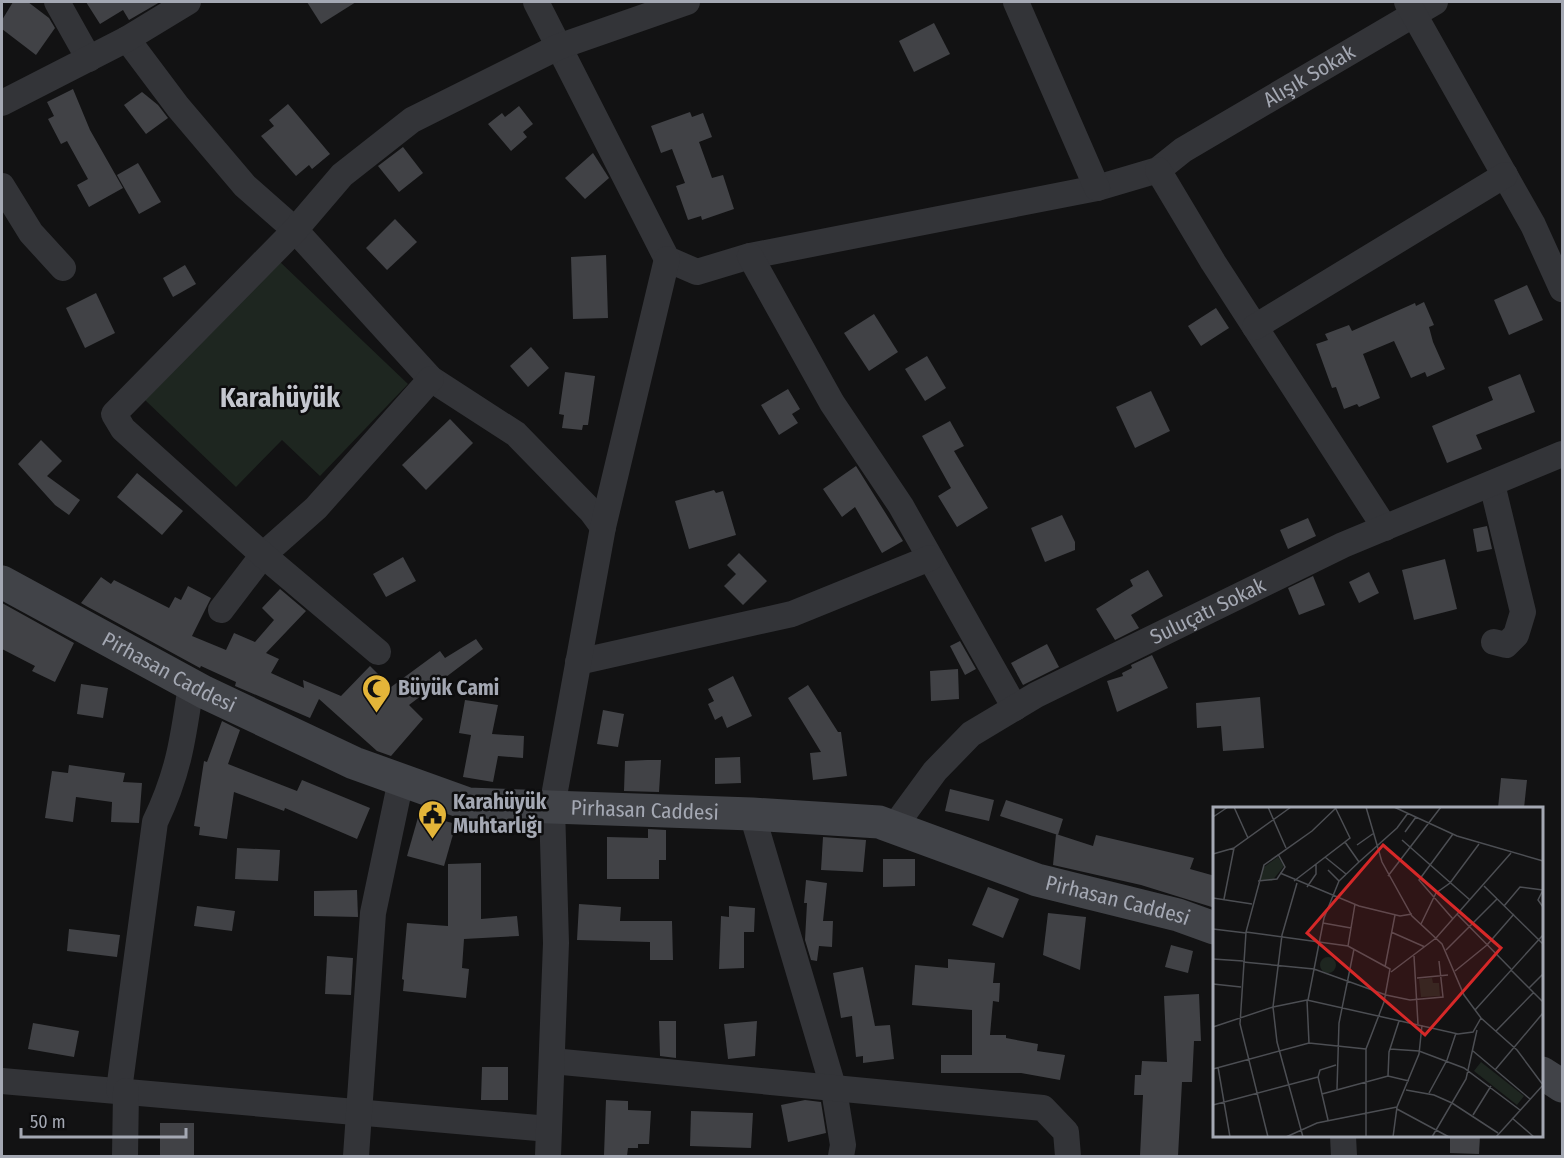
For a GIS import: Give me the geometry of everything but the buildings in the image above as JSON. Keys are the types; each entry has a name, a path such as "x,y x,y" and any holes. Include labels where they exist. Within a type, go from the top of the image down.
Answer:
{"street":[{"path":"57,2 89,58"},
{"path":"2,103 127,39 188,2"},
{"path":"536,2 668,259 697,272 750,256 1097,188 1158,170 1254,327 1385,528"},
{"path":"378,652 263,555 123,429 114,414 295,230 342,175 412,120 558,47 687,2"},
{"path":"1016,2 1097,188"},
{"path":"1419,5 1505,175 1533,225 1563,288"},
{"name":"Alışık Sokak","path":"1158,170 1183,150 1419,5"},
{"path":"127,39 178,107 245,186 295,230 431,379 516,434 592,512 603,527"},
{"path":"1254,327 1505,175"},
{"path":"2,186 31,233 63,268"},
{"path":"750,256 832,403 900,506 1015,708"},
{"path":"548,1156 556,943 552,807 603,527 668,259"},
{"path":"220,610 263,555 316,508 431,379"},
{"name":"Suluçatı Sokak","path":"894,827 935,771 971,734 1015,708 1343,545 1563,454"},
{"path":"1492,484 1523,612 1516,635 1506,645 1494,642"},
{"path":"578,662 792,614 930,558"},
{"name":"Pirhasan Caddesi","path":"2,582 191,685 354,763 468,804 752,814 879,822 1037,880 1178,915 1213,927"},
{"path":"125,1156 122,1090 154,822 169,793 181,757 191,685"},
{"path":"356,1156 373,913 401,780"},
{"path":"752,814 834,1090 843,1145 841,1156"},
{"path":"552,1061 834,1090 1043,1108 1066,1132 1068,1156"},
{"path":"1543,1074 1563,1086"},
{"path":"2,1081 549,1129"},
{"path":"1343,1137 1344,1156"}],"shaded area":[{"path":"279,261 408,384 320,476 282,440 236,487 145,400"}],"place":[{"name":"Büyük Cami","path":"377,714"},
{"name":"Karahüyük Muhtarlığı","path":"432,840"}],"district":[{"name":"Karahüyük","path":"280,398"}]}
